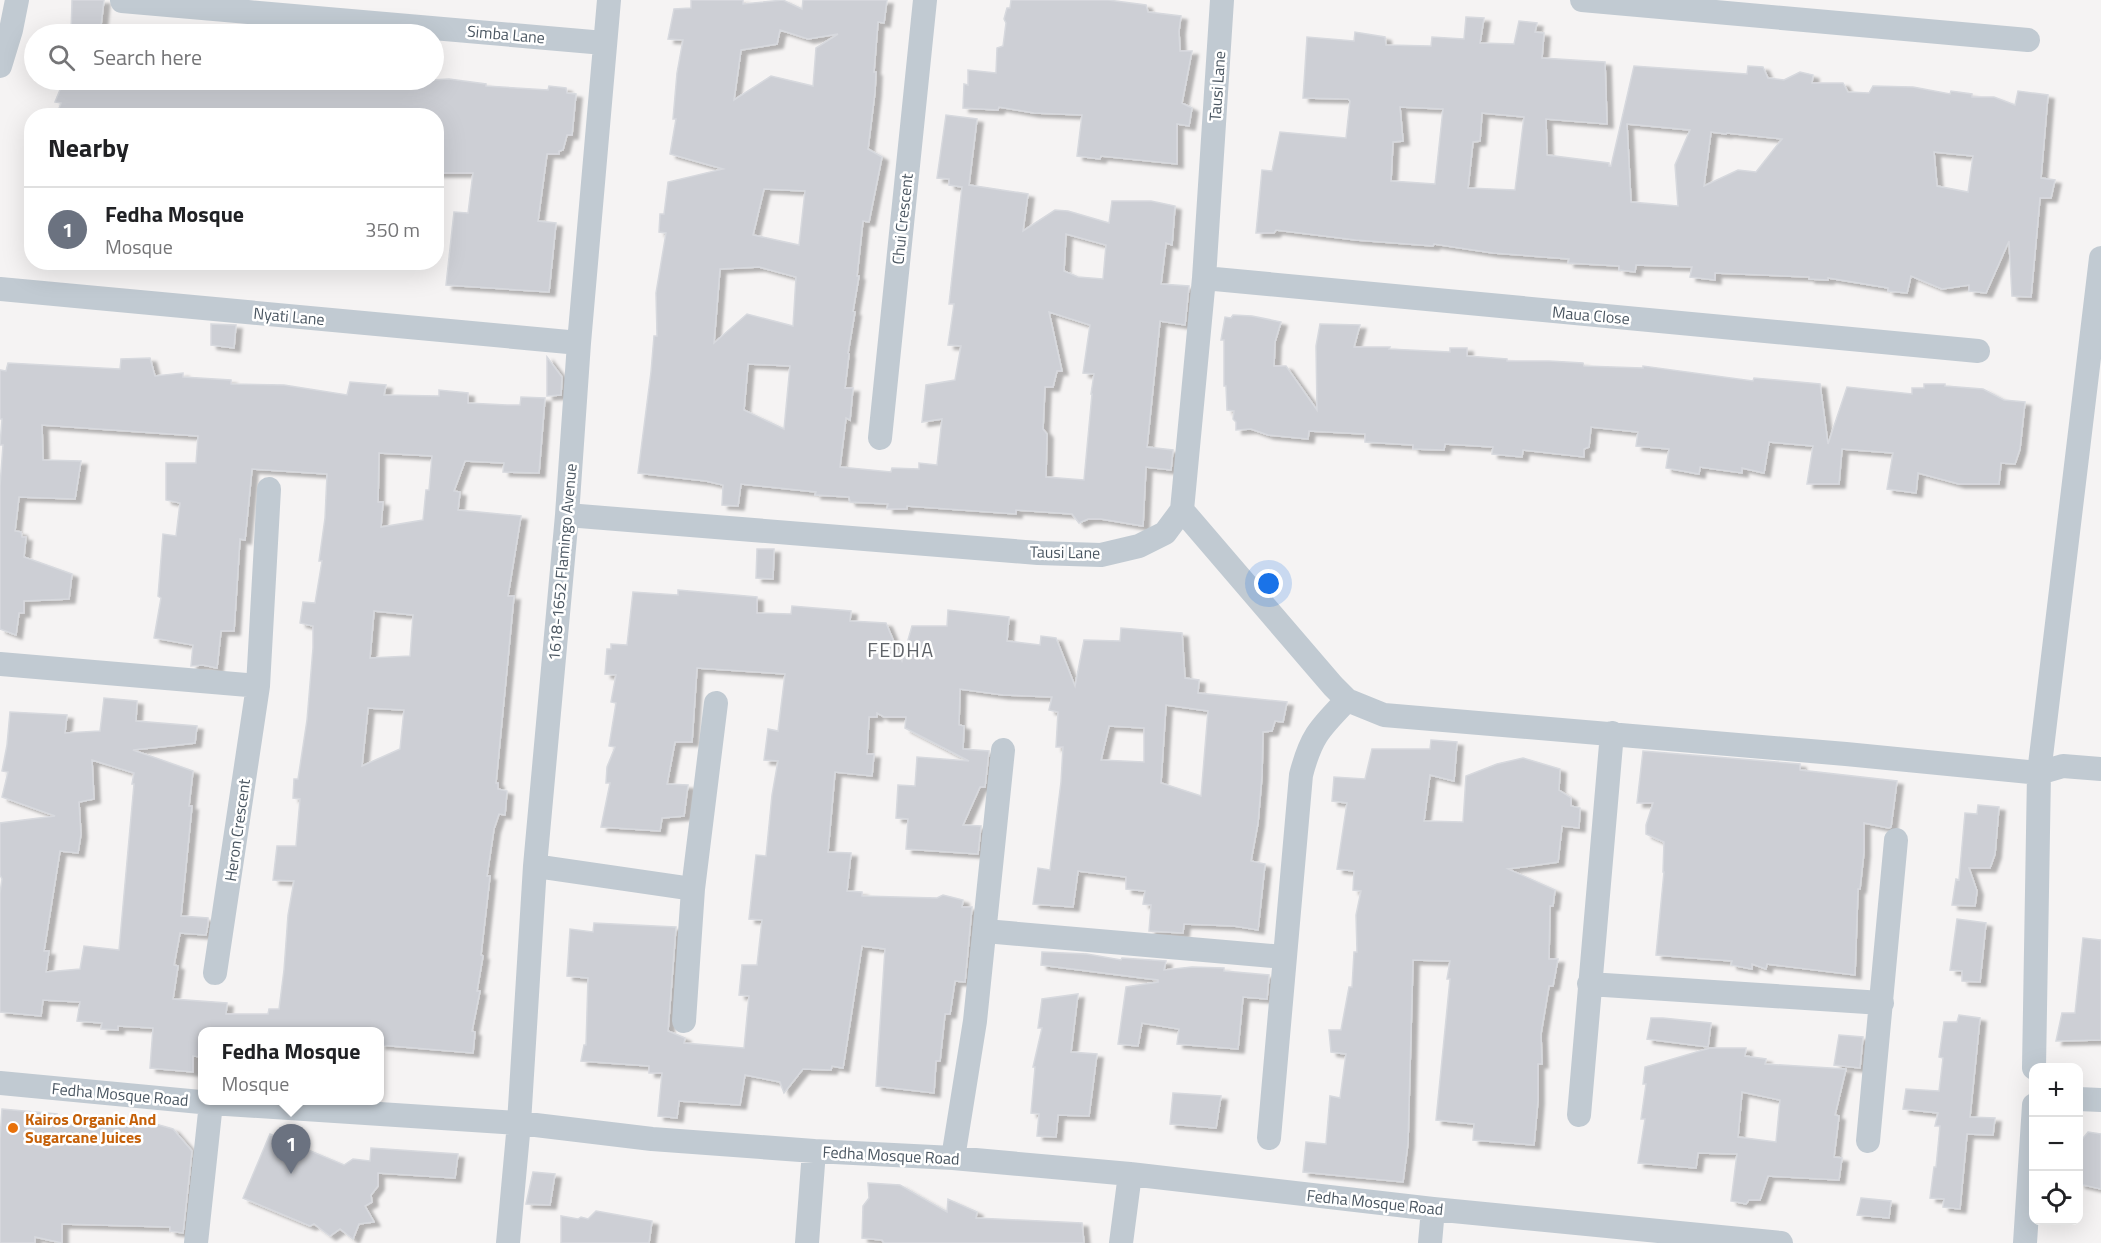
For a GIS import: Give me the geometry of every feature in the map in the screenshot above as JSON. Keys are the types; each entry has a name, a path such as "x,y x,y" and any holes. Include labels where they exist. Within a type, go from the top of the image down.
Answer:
{"street":[{"path":"0,66 17,0"},
{"name":"1618-1652 Flamingo Avenue","path":"508,1243 519,1123 535,866 567,515 579,343 609,0"},
{"name":"Chui Crescent","path":"880,438 925,0"},
{"name":"Tausi Lane","path":"567,515 1038,553 1101,555 1139,546 1165,533 1182,510 1204,278 1222,0"},
{"path":"1582,0 2028,40"},
{"name":"Simba Lane","path":"122,1 386,24"},
{"name":"Simba Lane","path":"444,29 604,43"},
{"path":"2034,1063 2039,773 2101,258"},
{"name":"Maua Close","path":"1204,278 1978,351"},
{"name":"Nyati Lane","path":"0,289 579,343"},
{"name":"Heron Crescent","path":"215,973 258,686 269,489"},
{"path":"1182,510 1333,686 1347,700 1384,715 1612,733 2039,773 2063,766 2101,769"},
{"path":"0,663 258,686"},
{"path":"1269,1138 1300,775 1308,749 1320,728 1347,700"},
{"path":"684,1021 693,889 716,703"},
{"path":"1579,1115 1612,733"},
{"path":"953,1158 975,1021 1003,750"},
{"path":"1868,1141 1896,840"},
{"path":"535,866 693,889"},
{"path":"985,932 1284,957"},
{"path":"1590,984 1882,1003"},
{"name":"Fedha Mosque Road","path":"0,1083 198,1102"},
{"path":"2083,1099 2101,1100"},
{"path":"196,1243 211,1105"},
{"name":"Fedha Mosque Road","path":"242,1105 519,1123 652,1138 814,1151 953,1158 1130,1174 1731,1241 1781,1243"},
{"path":"2025,1243 2033,1117"},
{"path":"807,1243 814,1151"},
{"path":"1121,1243 1130,1174"},
{"path":"1430,1243 1432,1209"}],"building":[{"path":"72,0 104,0 101,24 71,24"},
{"path":"691,0 743,0 743,4 783,0 802,9 803,0 887,0 884,23 878,22 874,72 876,72 875,92 868,149 882,157 869,222 863,221 857,276 859,276 845,388 853,388 850,420 846,418 840,467 891,472 892,468 919,469 919,463 937,465 942,419 922,422 926,385 955,380 961,346 948,345 954,304 949,304 962,187 949,185 949,179 937,178 946,115 977,119 969,185 1028,194 1023,231 1055,210 1068,211 1109,223 1112,201 1151,201 1175,206 1172,245 1166,243 1161,284 1189,286 1185,325 1160,321 1147,447 1173,450 1171,470 1146,467 1143,526 1101,519 1088,519 1079,523 1072,514 1016,510 1016,514 907,506 907,509 887,509 888,504 850,502 849,497 815,495 816,492 741,484 738,506 722,505 723,485 638,473 654,336 657,336 656,293 666,233 659,232 660,214 664,214 668,182 723,169 670,154 676,119 673,119 677,73 683,40 668,39 674,9 691,8","holes":["780,30 808,39 838,34 816,48 813,86 771,76 734,100 741,50 777,44","764,189 805,191 799,245 753,235","1066,234 1106,245 1103,279 1078,277 1064,271","759,267 796,277 793,326 747,314 714,343 720,269","1049,312 1090,325 1083,373 1094,374 1084,480 1046,477 1047,434 1043,429 1045,387 1053,387 1057,371 1062,371","748,364 790,366 784,429 744,410"]},
{"path":"1011,0 1108,0 1146,5 1148,12 1181,16 1180,51 1192,51 1182,103 1192,108 1189,126 1177,124 1177,164 1101,156 1100,159 1077,156 1082,115 1034,113 999,107 998,110 963,108 964,84 968,85 968,70 996,73 997,48 1003,46 1006,23 1004,19 1007,8 1010,8"},
{"path":"1466,17 1484,18 1480,43 1514,44 1519,21 1537,23 1535,32 1544,33 1542,58 1605,62 1607,124 1546,119 1547,155 1609,163 1609,166 1611,166 1634,66 1747,74 1748,66 1763,67 1768,78 1784,80 1800,72 1813,75 1812,83 1843,83 1848,92 1869,93 1873,86 1913,87 1950,94 1951,91 1972,94 1972,97 1994,97 2015,105 2018,91 2048,95 2041,178 2055,180 2051,198 2040,198 2031,297 2012,296 2009,241 1986,293 1969,291 1969,285 1942,289 1911,276 1907,293 1828,278 1828,280 1809,279 1809,277 1715,273 1715,280 1690,277 1692,267 1636,265 1635,272 1619,270 1619,266 1568,263 1569,259 1493,253 1434,244 1433,246 1356,240 1276,230 1274,233 1256,233 1262,170 1272,171 1280,132 1346,138 1350,101 1348,99 1303,98 1307,37 1354,41 1355,32 1385,37 1386,45 1431,46 1432,37 1464,39","holes":["1400,107 1443,109 1435,184 1391,181 1393,142 1403,141","1482,113 1524,117 1515,190 1468,188 1473,142 1480,141","1627,124 1690,130 1675,165 1678,206 1631,202","1711,132 1782,139 1756,172 1738,170 1704,186","1934,152 1973,156 1968,192 1937,186"]},
{"path":"444,79 486,84 486,86 548,90 549,86 566,88 567,93 576,94 572,135 567,135 563,150 559,151 559,154 547,154 538,221 556,223 549,292 446,285 454,212 468,213 473,173 444,173 444,108 59,108 61,103 55,102 60,90 444,90"},
{"path":"1233,315 1281,322 1275,342 1274,366 1286,366 1317,410 1316,346 1320,324 1360,325 1354,347 1390,347 1389,349 1450,352 1450,348 1467,348 1467,356 1507,359 1507,361 1583,363 1584,366 1643,368 1643,366 1753,381 1754,378 1820,384 1828,444 1847,387 1912,394 1912,388 1924,388 1924,384 1983,389 2004,400 2025,402 2020,449 2015,464 2001,463 1999,484 1959,484 1918,473 1916,493 1887,489 1893,453 1842,449 1839,484 1807,484 1813,446 1769,442 1764,473 1742,468 1742,473 1700,467 1699,474 1666,468 1669,449 1636,446 1638,432 1591,427 1589,447 1584,449 1584,457 1523,450 1522,457 1492,454 1493,447 1445,444 1444,450 1413,449 1413,445 1365,442 1365,434 1309,431 1308,439 1268,435 1251,429 1236,430 1236,422 1233,419 1234,411 1227,410 1226,386 1224,386 1224,340 1221,340 1225,317 1231,318"},
{"path":"211,324 236,325 234,348 211,345"},
{"path":"547,357 562,377 561,395 547,396"},
{"path":"150,358 155,376 183,373 183,377 231,380 231,384 284,385 347,395 350,382 386,385 384,395 439,396 439,390 468,393 468,403 507,405 520,405 521,397 545,398 539,473 503,472 504,463 465,461 454,491 460,492 458,510 521,516 508,596 514,596 496,783 498,783 498,789 507,791 505,815 499,814 494,829 487,876 490,876 481,955 483,956 477,991 480,991 472,1031 475,1032 473,1053 384,1045 384,1027 198,1027 198,1057 193,1056 193,1072 150,1068 153,1028 118,1026 118,1030 101,1029 102,1023 77,1021 80,1002 43,1000 41,1016 0,1012 2,879 0,875 0,823 55,816 2,797 8,772 2,771 10,712 67,715 65,733 100,731 104,698 137,701 136,721 197,726 195,743 133,750 193,771 189,806 192,806 181,916 208,918 208,924 206,935 180,933 174,965 178,966 173,999 227,1003 226,1014 268,1014 269,1009 279,1009 288,915 294,881 273,880 277,846 296,846 300,799 293,798 294,779 298,779 307,720 313,648 313,626 300,623 303,602 315,603 322,561 319,561 325,518 327,474 252,469 245,540 240,539 234,631 221,631 217,668 203,665 191,666 193,645 154,638 161,598 158,596 163,534 176,536 180,503 166,500 166,463 196,463 198,436 42,425 43,460 81,461 75,499 19,497 15,531 21,532 22,537 26,537 24,557 72,574 69,599 24,601 24,613 19,613 16,635 0,629 0,486 3,445 0,445 2,419 0,419 0,370 6,371 8,363 120,369 121,359","holes":["379,453 432,456 423,520 381,527 383,502 378,502","374,611 413,615 410,656 370,658","368,708 404,710 400,749 362,766","92,760 134,773 119,950 84,946 80,969 46,972 49,951 44,951 60,851 78,853 81,834 79,802 94,799"]},
{"path":"757,549 774,549 773,579 756,578"},
{"path":"678,590 757,597 757,613 791,614 792,606 851,611 850,621 886,623 902,661 912,626 947,626 948,610 1009,617 1007,641 1040,645 1041,636 1056,638 1075,686 1084,640 1120,641 1121,628 1182,633 1185,678 1199,680 1198,693 1287,702 1283,722 1275,721 1272,731 1263,732 1258,823 1251,861 1265,864 1258,930 1234,926 1184,924 1183,933 1149,931 1151,905 1143,904 1145,891 1126,889 1126,877 1078,871 1073,907 1033,904 1038,868 1050,870 1061,782 1063,747 1056,747 1058,712 1049,710 1052,697 1003,695 960,689 959,725 964,726 963,749 989,751 985,787 980,787 963,825 981,826 978,854 906,849 908,819 896,818 898,785 915,786 917,757 969,761 905,728 906,717 884,717 877,713 877,717 869,717 867,754 874,754 872,776 835,772 828,852 851,853 847,891 862,892 862,896 937,898 943,895 963,900 962,907 972,907 965,982 955,981 950,1014 945,1014 940,1061 936,1061 934,1093 876,1086 885,949 862,946 843,1068 832,1066 831,1070 803,1069 784,1093 780,1082 745,1075 740,1105 679,1101 677,1118 658,1116 662,1073 649,1073 649,1066 581,1061 584,1045 586,1045 588,978 567,976 570,929 593,932 594,923 676,927 668,1031 685,1038 684,1043 744,1048 749,996 739,995 742,965 757,965 762,920 749,919 756,855 766,856 778,761 764,760 768,729 778,731 785,674 697,668 692,742 675,742 667,784 688,785 684,816 662,818 660,831 601,827 610,783 606,783 607,767 615,747 609,746 616,703 611,702 616,675 605,674 607,649 611,649 611,644 627,645 633,592 678,595","holes":["1166,705 1208,711 1201,796 1161,783","1109,726 1144,728 1144,762 1101,760"]},
{"path":"1431,740 1457,742 1454,781 1430,775 1424,821 1463,822 1466,776 1497,764 1523,758 1560,769 1559,790 1571,798 1571,806 1580,808 1579,828 1562,826 1558,862 1508,869 1555,890 1553,906 1550,906 1549,959 1558,959 1553,986 1549,986 1541,1034 1542,1064 1538,1064 1534,1145 1473,1140 1474,1124 1436,1120 1450,961 1413,960 1408,1143 1403,1182 1303,1172 1306,1142 1326,1144 1330,1096 1340,1098 1346,1054 1331,1052 1329,1030 1341,1030 1349,987 1352,987 1354,952 1357,952 1356,915 1361,891 1353,890 1354,871 1337,869 1347,803 1332,801 1334,777 1365,779 1372,749 1430,749"},
{"path":"1643,751 1800,764 1800,770 1897,781 1891,827 1864,823 1864,852 1860,889 1858,889 1855,975 1767,964 1766,969 1752,964 1752,969 1731,965 1732,961 1656,955 1664,872 1664,842 1646,834 1646,825 1653,803 1637,803"},
{"path":"1978,805 1999,807 1995,854 1990,868 1969,868 1977,891 1975,906 1952,905 1956,879 1959,880 1965,813 1977,814"},
{"path":"1957,919 1986,923 1980,982 1962,981 1962,971 1950,970"},
{"path":"2083,938 2101,940 2101,1040 2056,1041 2062,1013 2075,1013"},
{"path":"1042,952 1087,954 1121,960 1122,958 1166,961 1164,970 1192,967 1224,968 1224,971 1269,975 1267,999 1243,997 1238,1049 1177,1044 1179,1029 1142,1023 1138,1046 1118,1044 1126,987 1158,982 1158,980 1041,965"},
{"path":"1078,994 1071,1052 1097,1054 1089,1116 1058,1115 1056,1137 1037,1136 1039,1114 1031,1113 1035,1067 1033,1067 1042,1028 1038,1028 1042,999"},
{"path":"1959,1015 1980,1018 1970,1117 1995,1118 1993,1135 1967,1134 1960,1209 1943,1207 1944,1199 1930,1198 1940,1126 1935,1126 1938,1113 1903,1109 1906,1089 1939,1091 1943,1058 1939,1057 1944,1022 1957,1022"},
{"path":"1651,1018 1711,1023 1708,1047 1647,1039"},
{"path":"1839,1035 1863,1037 1860,1068 1834,1065"},
{"path":"1710,1048 1746,1048 1745,1056 1766,1059 1765,1064 1846,1069 1835,1115 1839,1116 1834,1157 1842,1158 1839,1180 1768,1176 1760,1200 1749,1200 1746,1204 1731,1201 1737,1154 1698,1153 1696,1168 1638,1163 1645,1119 1641,1119 1646,1084 1643,1084 1645,1067","holes":["1742,1092 1780,1100 1776,1142 1738,1137"]},
{"path":"1173,1093 1221,1096 1216,1128 1170,1124"},
{"path":"2,1109 57,1114 54,1125 97,1125 99,1119 152,1123 173,1129 192,1151 183,1233 170,1231 170,1227 62,1224 62,1243 35,1237 35,1243 0,1243"},
{"path":"2088,1132 2101,1134 2101,1189 2083,1185 2083,1138"},
{"path":"270,1134 344,1165 353,1159 370,1161 371,1148 458,1154 455,1178 378,1173 378,1186 371,1195 372,1202 365,1206 374,1222 359,1224 353,1239 340,1229 330,1236 314,1224 310,1226 243,1198"},
{"path":"533,1172 555,1174 550,1205 526,1204"},
{"path":"868,1183 900,1185 947,1212 948,1199 977,1212 976,1218 1082,1223 1084,1243 884,1243 882,1240 862,1238 863,1206 869,1198"},
{"path":"1861,1198 1891,1201 1889,1218 1857,1215"},
{"path":"596,1211 652,1221 649,1243 561,1243 561,1216 588,1219"}],"place":[{"name":"Kairos Organic And Sugarcane Juices","path":"13,1128"},
{"name":"Fedha Mosque","path":"291,1174"}],"district":[{"name":"FEDHA","path":"901,649"}]}
